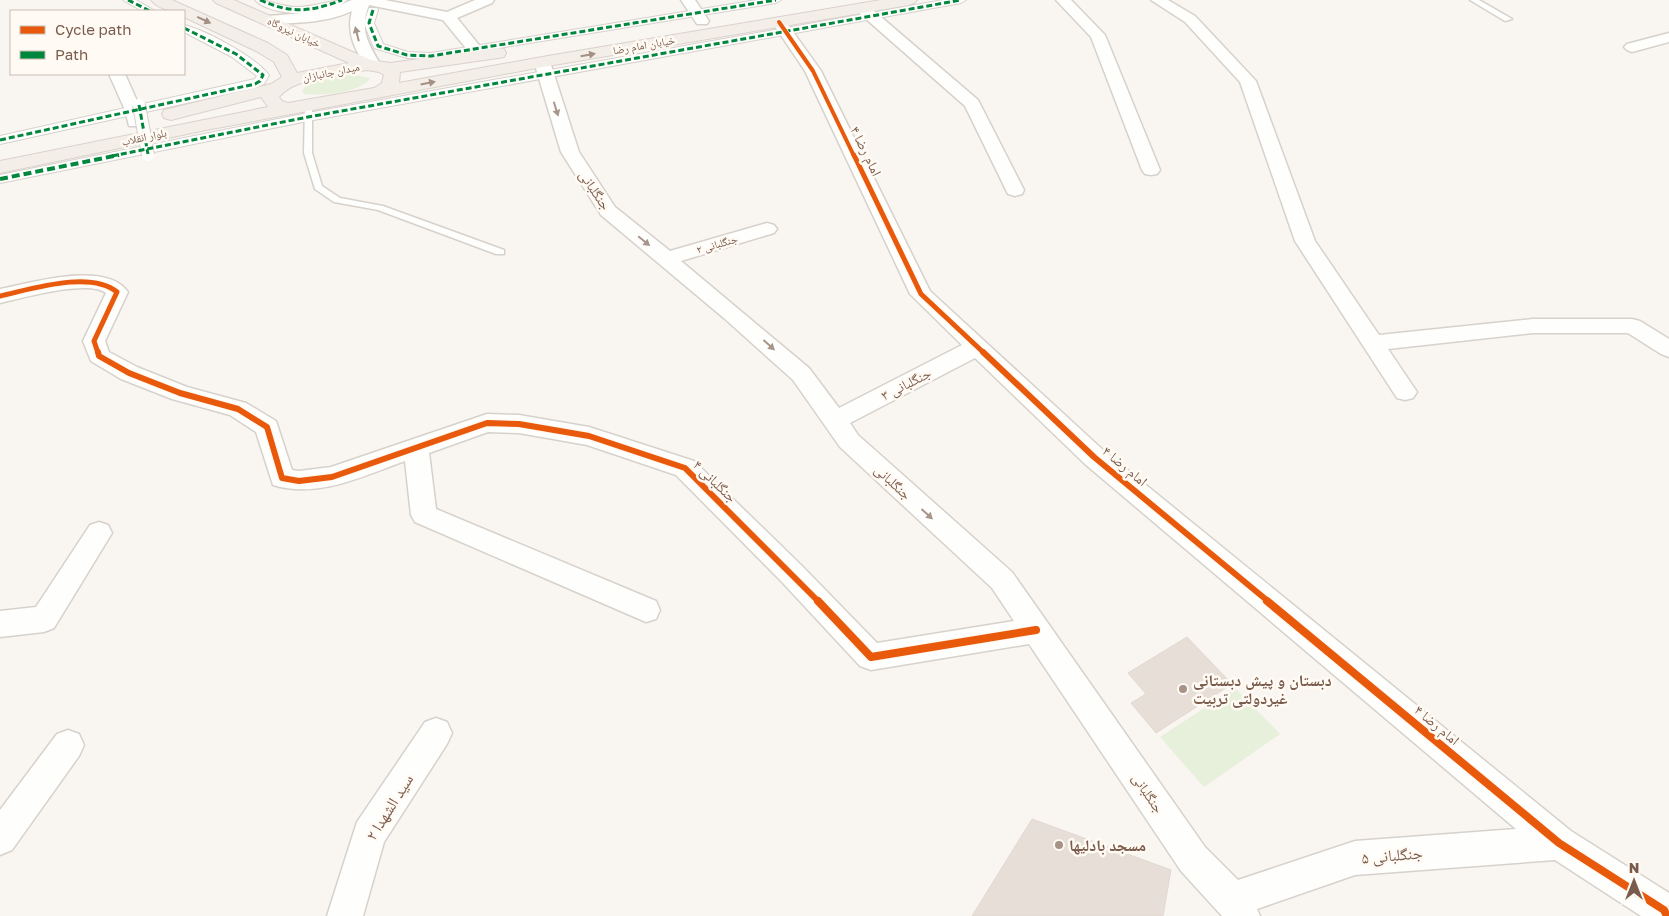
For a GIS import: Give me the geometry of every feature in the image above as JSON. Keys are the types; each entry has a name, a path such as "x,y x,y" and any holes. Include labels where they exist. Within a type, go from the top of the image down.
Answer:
{"main road":[{"name":"خیابان نیروگاه","path":"160,0 182,10"},
{"name":"خیابان نیروگاه","path":"221,0 375,66"},
{"name":"خیابان امام رضا","path":"375,66 537,48 699,17 828,0"},
{"name":"خیابان امام رضا","path":"380,92 480,74 544,69 780,18 866,12 909,0"},
{"name":"خیابان نیروگاه","path":"185,12 262,47 281,59 284,84"},
{"path":"262,47 277,45 290,40 295,33"},
{"path":"474,54 465,62 464,67 480,74"},
{"path":"284,84 270,98 272,102 289,110 308,112 380,92 390,85 394,77 392,71 375,66"},
{"name":"میدان جانبازان","path":"284,84 375,66"},
{"name":"بلوار انقلاب","path":"0,167 205,115 284,84"},
{"name":"بلوار انقلاب","path":"0,150 136,113 205,115 289,110"}],"street":[{"path":"128,0 148,10"},
{"path":"260,0 283,9 294,10 320,7 342,0"},
{"path":"267,20 300,18 338,12 367,3 448,17 487,0"},
{"path":"688,0 699,17 780,18"},
{"path":"866,12 961,0"},
{"path":"1063,0 1098,35 1151,170"},
{"path":"1158,0 1190,19 1248,81 1305,241 1406,392"},
{"path":"367,3 370,31 378,46 383,49 407,55 474,54"},
{"path":"367,3 355,26 359,41 375,66"},
{"path":"866,12 972,104 1015,190"},
{"path":"448,17 474,54"},
{"name":"امام رضا ۴","path":"780,18 813,71 921,294 1094,457 1559,842 1664,910 1667,916"},
{"path":"0,140 136,113 255,84 262,78 263,75 257,69 239,56 185,29"},
{"path":"1632,47 1669,37"},
{"path":"0,179 308,112 544,69"},
{"name":"جنگلبانی","path":"544,69 570,152 608,212 733,314 801,374 849,441 1002,580 1193,859 1237,908"},
{"path":"117,75 136,113 148,154"},
{"name":"جنگلبانی ۲","path":"666,259 767,229"},
{"name":"جنگلبانی ۴","path":"0,296 72,283 94,282 109,285 117,292 94,341 99,356 129,373 180,393 238,409 267,426 282,478 299,481 332,477 487,423 519,424 589,436 685,468 792,574 871,657 1036,630"},
{"path":"1373,343 1533,326 1632,326 1669,349"},
{"name":"جنگلبانی ۳","path":"835,420 977,347"},
{"path":"416,448 424,515 646,610"},
{"path":"0,624 44,619 100,533"},
{"name":"سید الشهدا ۲","path":"345,916 369,834 436,733"},
{"path":"0,838 68,745"},
{"name":"جنگلبانی ۵","path":"1237,908 1355,858 1559,842"}],"lane":[{"path":"1474,0 1508,19"},
{"path":"308,112 308,153 318,187 337,200 380,208 500,252"}],"green space":[{"path":"348,74 370,78 358,87 340,92 311,95 304,94 302,91 316,80"},
{"path":"1235,688 1280,734 1204,787 1160,737"}],"building":[{"name":"دبستان و پیش دبستانی غیردولتی تربیت","path":"1187,637 1232,684 1156,733 1131,703 1146,694 1128,673"},
{"name":"مسجد بادلیها","path":"1032,819 1171,870 1163,916 972,916"}],"marked path":[{"path":"128,0 148,10"},
{"path":"260,0 282,9 297,11 320,7 342,0"},
{"path":"373,10 369,23 378,46 407,55 431,56 776,0"},
{"path":"0,179 308,117 961,0"},
{"path":"0,140 255,84 260,81 263,75 246,60 185,28"},
{"path":"139,105 148,154"}],"cycle path":[{"path":"779,22 813,71 921,294 1094,457 1559,843 1664,910 1667,916"},
{"path":"0,296 71,283 98,282 109,286 117,292 94,341 99,356 129,373 180,393 238,409 267,427 282,478 299,481 332,477 487,423 519,424 589,436 685,468 792,574 871,657 1036,630"}],"place":[{"name":"دبستان و پیش دبستانی غیردولتی تربیت","path":"1183,689"},
{"name":"مسجد بادلیها","path":"1059,845"}]}
